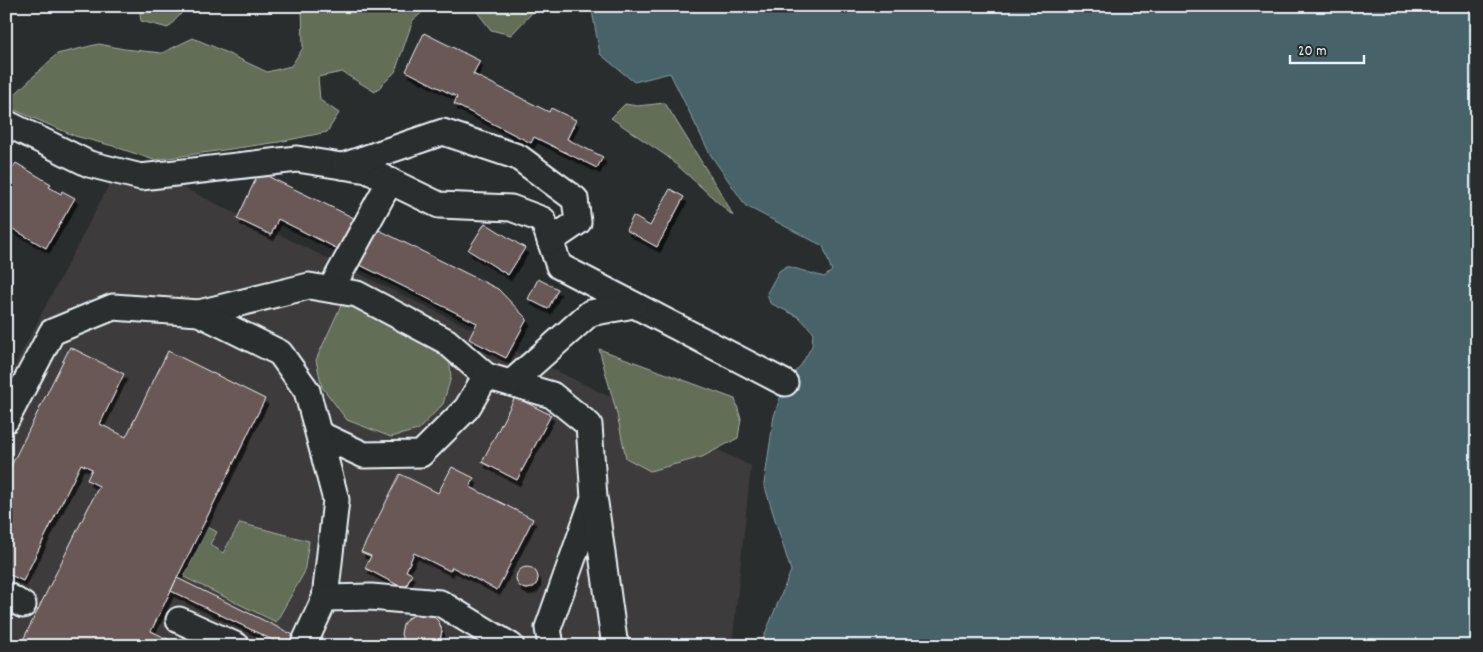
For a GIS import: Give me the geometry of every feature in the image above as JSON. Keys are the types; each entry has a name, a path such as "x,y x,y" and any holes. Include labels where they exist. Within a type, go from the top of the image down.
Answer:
{"street":[{"path":"6,123 89,164 141,176 296,158 367,170 439,205 510,208 543,220 559,266 784,383"},
{"path":"342,166 443,132 518,158 574,199 578,222 550,241"},
{"path":"331,289 390,181"},
{"path":"6,420 52,332 113,307 199,313 309,286 357,294 446,341 486,376 552,395 589,425 594,498 614,640 617,646"},
{"path":"511,383 590,313 634,305"},
{"path":"199,313 280,353 307,391 336,500 325,598 303,646"},
{"path":"319,434 364,456 421,454 467,408 486,376"},
{"path":"551,646 548,628 594,498"},
{"path":"325,598 371,597 440,604 511,646"},
{"path":"179,620 237,646"}],"shaded area":[{"path":"123,158 751,466 732,646 6,646 6,382"}],"green space":[{"path":"139,6 188,6 168,28 141,21"},
{"path":"302,6 430,6 413,20 395,72 375,92 342,72 318,77 320,100 339,113 327,132 279,142 154,160 75,136 10,108 14,95 57,54 99,44 162,53 193,38 267,72 291,66 303,48"},
{"path":"470,6 534,6 531,14 511,35 491,30 474,8"},
{"path":"665,103 733,216 668,157 611,118 625,104 637,106"},
{"path":"343,301 367,306 449,356 451,377 443,404 418,430 391,437 347,420 322,387 316,360"},
{"path":"599,349 735,399 741,419 738,438 702,457 650,471 626,458 617,414"},
{"path":"240,523 309,541 304,573 276,622 184,577 208,527 217,532 210,544 223,553"}],"water":[{"path":"596,6 1477,6 1477,646 760,646 791,571 764,484 774,416 785,383 801,365 812,346 813,332 799,317 770,303 767,293 779,271 787,266 824,277 832,271 823,246 746,206 710,154 670,73 634,82 600,54 592,11"}],"building":[{"path":"424,33 480,61 473,74 549,112 551,108 576,120 567,139 603,157 597,168 534,137 531,143 454,104 457,97 406,71"},
{"path":"16,163 51,184 49,187 61,194 62,191 75,198 46,248 6,225 6,167 11,170"},
{"path":"259,172 354,218 338,249 278,219 271,235 237,219"},
{"path":"670,189 684,197 657,247 626,230 633,216 650,226"},
{"path":"485,223 525,248 508,275 468,250"},
{"path":"375,228 498,289 527,319 506,358 469,339 477,323 358,264"},
{"path":"538,279 558,289 548,309 528,299"},
{"path":"70,347 124,374 100,424 126,437 168,351 265,399 151,631 182,646 20,646 99,486 87,480 92,469 81,464 23,581 6,573 6,476"},
{"path":"515,397 551,415 517,480 482,462"},
{"path":"452,467 474,478 470,487 533,519 497,590 452,567 450,571 414,553 406,571 412,574 405,589 365,568 371,556 361,552 400,474 438,493"},
{"path":"527,567 535,570 538,578 535,586 527,589 519,586 516,578 519,570"},
{"path":"177,578 316,646 285,646 171,591"},
{"path":"421,612 432,615 439,622 442,631 440,640 436,646 406,646 401,634 403,624 408,618"},
{"path":"352,637 368,646 348,646"},
{"path":"474,640 485,643 488,646 460,646"}]}
